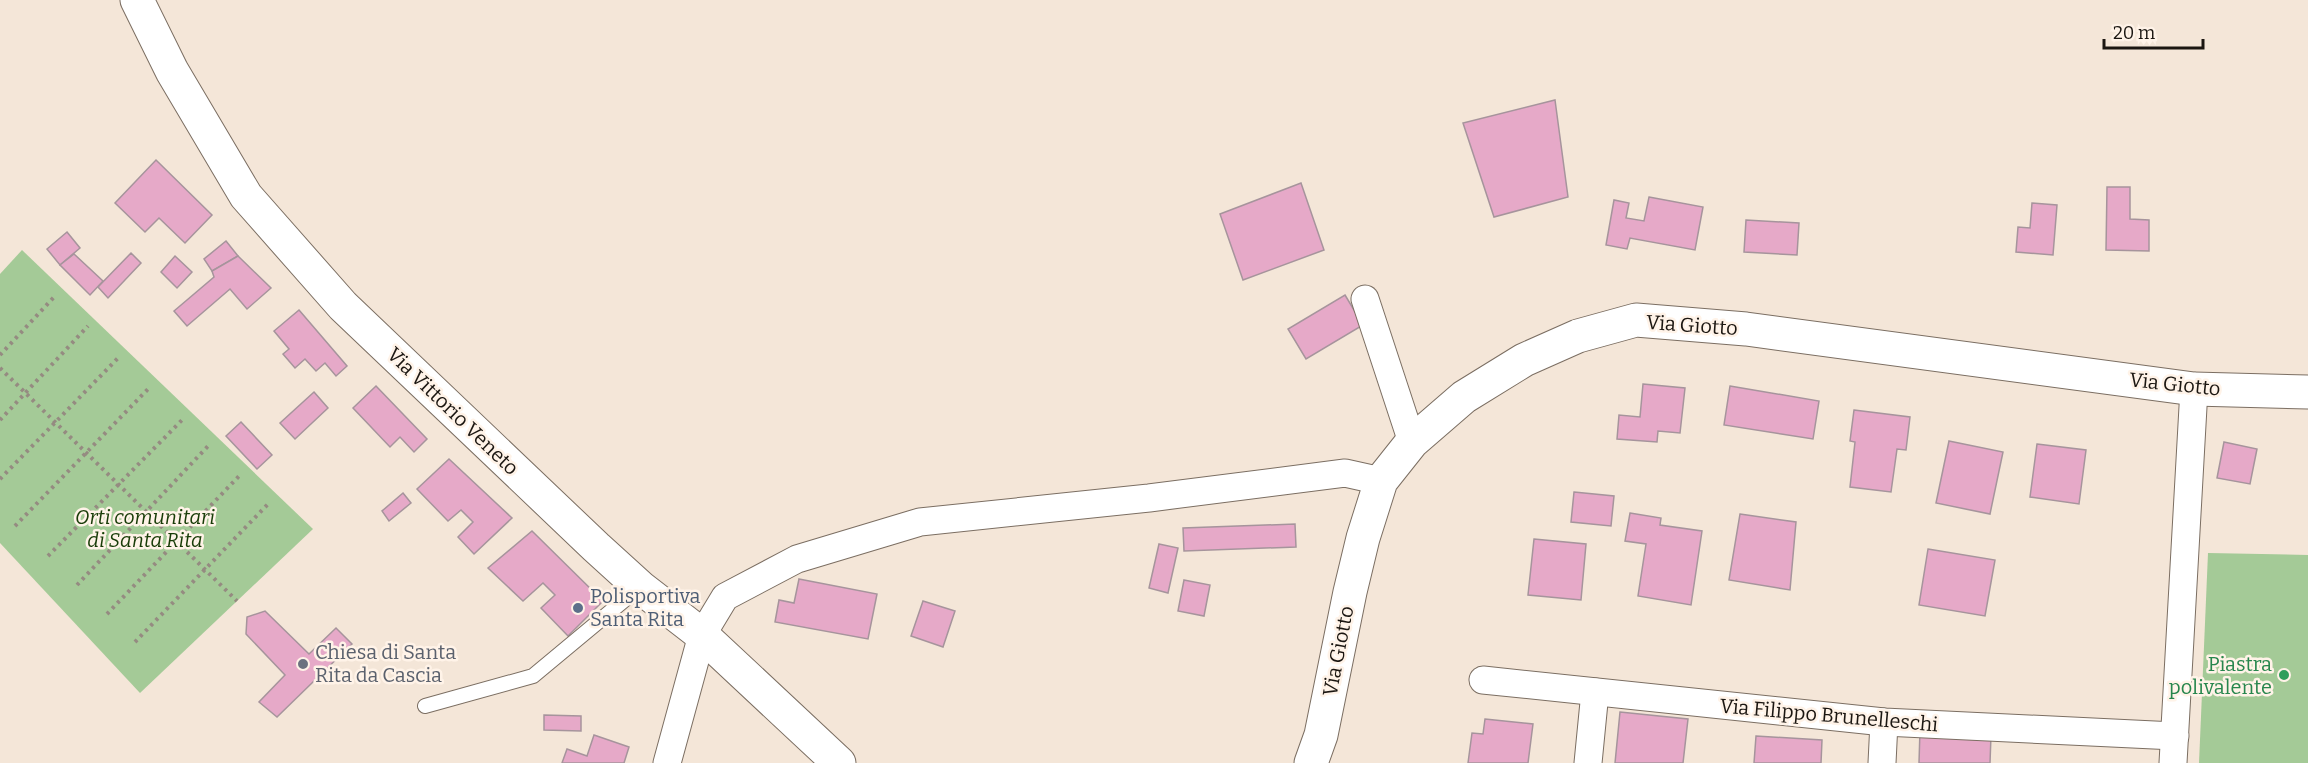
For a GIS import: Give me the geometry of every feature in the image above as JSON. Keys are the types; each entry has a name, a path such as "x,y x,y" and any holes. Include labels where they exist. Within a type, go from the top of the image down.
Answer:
{"street":[{"name":"Via Vittorio Veneto","path":"137,0 172,71 246,196 343,306 640,587 702,634 839,763"},
{"path":"1365,299 1412,442"},
{"name":"Via Giotto","path":"1311,763 1321,735 1363,538 1381,481 1412,442 1464,397 1524,360 1578,336 1636,320 1746,329 2194,389 2308,392"},
{"path":"2173,763 2194,389"},
{"path":"667,763 702,634 724,597 797,560 920,522 1149,498 1345,473 1381,481"},
{"name":"Via Filippo Brunelleschi","path":"1483,680 1884,722 2175,736"},
{"path":"1588,763 1595,692"},
{"path":"1882,763 1884,722"}],"lane":[{"path":"426,706 533,676 640,587"}],"path":[{"path":"0,355 56,295"},
{"path":"0,420 88,326"},
{"path":"0,479 120,356"},
{"path":"0,368 237,601"},
{"path":"15,526 150,387"},
{"path":"48,556 183,419"},
{"path":"77,585 209,445"},
{"path":"106,614 240,475"},
{"path":"135,642 269,503"}],"green space":[{"name":"Orti comunitari di Santa Rita","path":"22,250 313,529 140,693 0,543 0,274"},
{"path":"2208,553 2308,555 2308,763 2199,763"}],"building":[{"path":"1555,100 1568,197 1494,217 1463,123"},
{"path":"156,160 212,215 185,243 159,218 145,232 115,203"},
{"path":"1301,183 1324,250 1243,280 1220,214"},
{"path":"2107,187 2130,187 2130,219 2149,220 2149,251 2106,250"},
{"path":"1649,197 1703,207 1695,250 1630,238 1627,249 1606,245 1614,200 1629,203 1626,218 1644,221"},
{"path":"2032,203 2057,205 2053,255 2016,252 2018,227 2030,228"},
{"path":"1746,220 1799,223 1797,255 1744,252"},
{"path":"67,232 80,248 60,265 47,249"},
{"path":"226,241 238,256 212,271 204,259"},
{"path":"131,253 141,263 108,298 98,287"},
{"path":"74,254 103,281 90,295 60,265"},
{"path":"175,256 192,272 177,288 161,272"},
{"path":"238,256 271,288 247,309 230,289 187,326 174,311 214,277 212,271"},
{"path":"1345,295 1363,325 1306,359 1288,329"},
{"path":"299,310 347,366 336,376 325,363 316,371 305,359 295,368 283,354 289,349 274,331"},
{"path":"1643,384 1685,388 1680,433 1658,431 1657,442 1617,439 1619,415 1640,417"},
{"path":"376,386 427,439 414,452 400,437 390,447 353,408"},
{"path":"1730,386 1819,401 1813,439 1724,425"},
{"path":"314,392 328,408 295,439 280,423"},
{"path":"1854,410 1910,417 1906,450 1897,449 1891,492 1850,487 1855,442 1850,441"},
{"path":"241,422 272,455 257,469 226,436"},
{"path":"1949,441 2003,452 1990,514 1936,503"},
{"path":"2224,442 2257,449 2250,484 2217,478"},
{"path":"2037,444 2086,450 2079,504 2030,497"},
{"path":"449,459 512,518 474,554 458,537 473,522 461,510 448,521 417,489"},
{"path":"1574,492 1614,496 1611,526 1571,522"},
{"path":"403,493 411,503 389,521 382,511"},
{"path":"1630,513 1661,518 1660,525 1702,531 1691,605 1638,596 1646,544 1625,541"},
{"path":"1740,514 1796,522 1790,590 1729,580"},
{"path":"1295,524 1296,547 1184,551 1183,528"},
{"path":"532,531 603,601 568,636 541,608 555,595 543,583 523,601 488,568"},
{"path":"1534,539 1586,544 1581,600 1528,595"},
{"path":"1159,544 1178,548 1168,593 1149,588"},
{"path":"1928,549 1995,560 1985,616 1919,605"},
{"path":"799,579 877,594 868,639 775,622 779,600 794,603"},
{"path":"1184,580 1210,585 1204,616 1178,611"},
{"path":"923,601 955,611 943,647 911,636"},
{"name":"Chiesa di Santa Rita da Cascia","path":"265,611 309,654 336,628 352,644 277,717 259,702 285,675 246,634 247,617"},
{"path":"1620,712 1688,719 1683,763 1615,763"},
{"path":"544,715 581,716 581,731 544,730"},
{"path":"1485,719 1533,724 1528,763 1468,763 1472,733 1483,734"},
{"path":"1920,730 1991,735 1990,763 1919,763"},
{"path":"594,735 629,747 624,763 562,763 567,749 587,756"},
{"path":"1756,736 1822,740 1821,763 1754,763"}],"place":[{"name":"Polisportiva Santa Rita","path":"578,608"},
{"name":"Chiesa di Santa Rita da Cascia","path":"303,664"},
{"name":"Piastra polivalente","path":"2284,675"}]}
